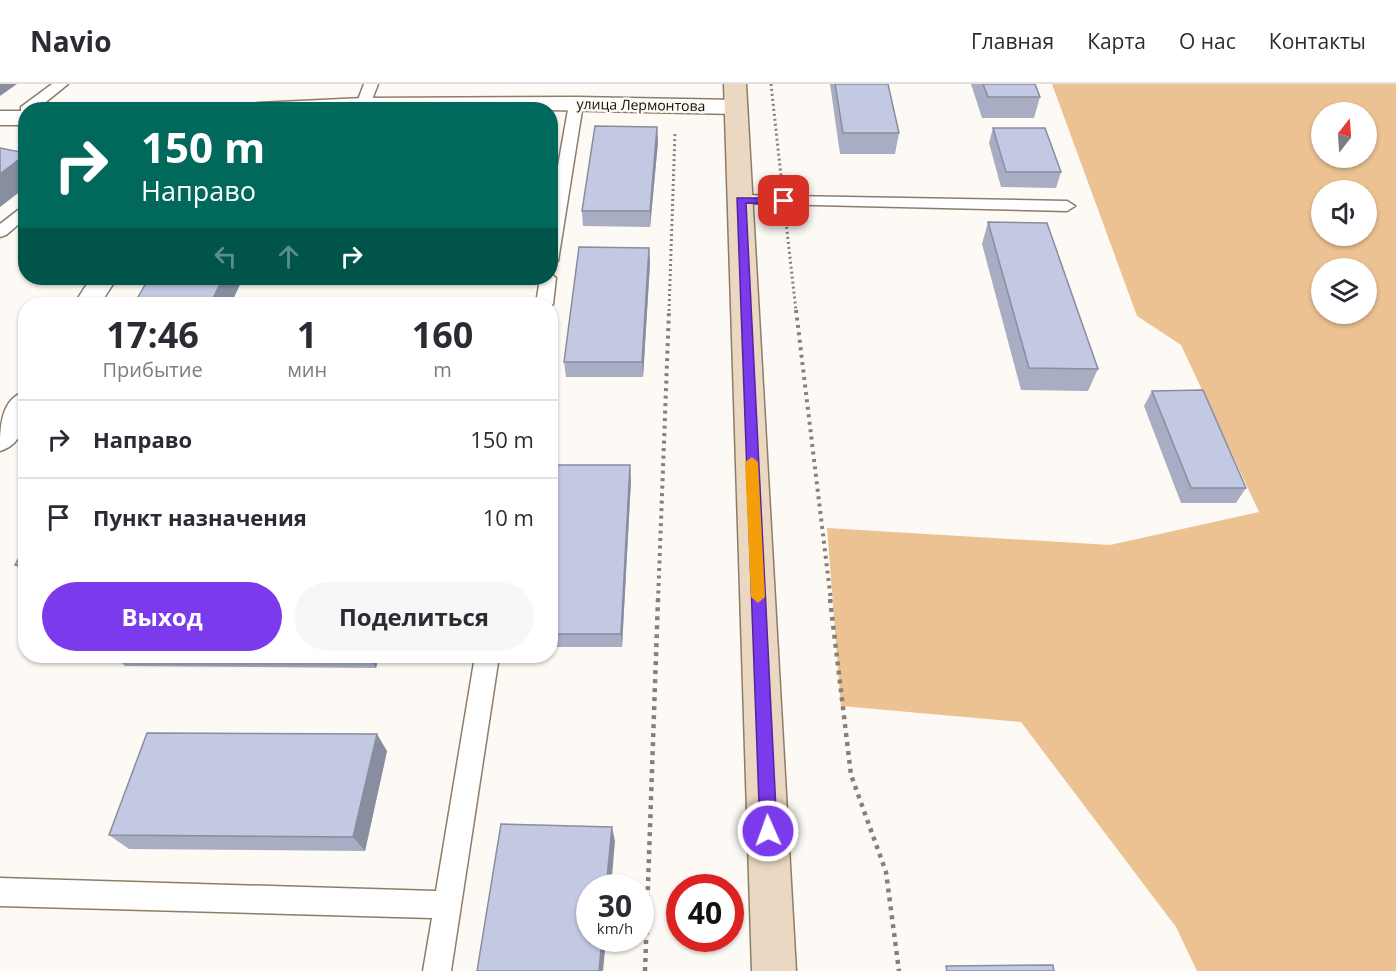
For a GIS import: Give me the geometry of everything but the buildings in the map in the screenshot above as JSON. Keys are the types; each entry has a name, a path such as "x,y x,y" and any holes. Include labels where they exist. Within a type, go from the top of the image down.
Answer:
{"street":[{"name":"улица Лермонтова","path":"558,104 676,105 736,96"},
{"path":"736,96 774,971"},
{"path":"0,440 18,413"}],"lane":[{"path":"36,102 61,84"},
{"path":"364,102 372,84"},
{"path":"558,213 576,104"},
{"path":"740,200 1067,206"},
{"path":"0,232 18,216"},
{"path":"437,971 486,663"},
{"path":"0,892 447,905"}],"path":[{"path":"771,84 851,775 886,872 899,971"},
{"path":"645,971 676,105"}],"shaded area":[{"path":"1052,84 1396,84 1396,971 1197,971 1176,927 1021,722 841,706 827,528 1110,545 1259,512 1181,345 1137,316"}],"slow traffic":[{"path":"752,462 758,597"}],"route":[{"path":"768,831 740,200 784,201"}]}
